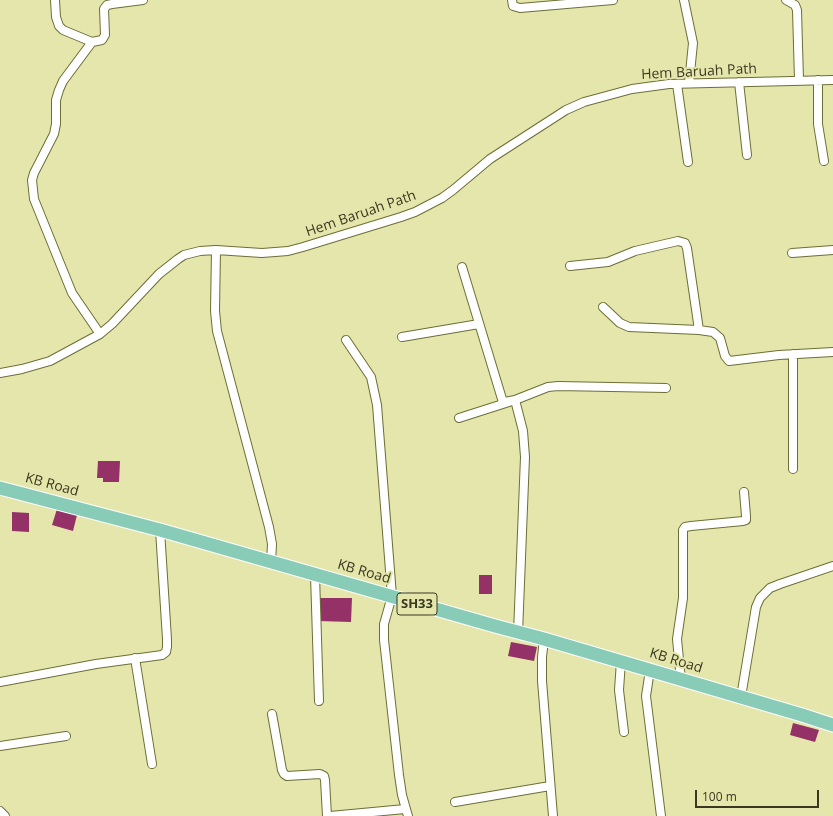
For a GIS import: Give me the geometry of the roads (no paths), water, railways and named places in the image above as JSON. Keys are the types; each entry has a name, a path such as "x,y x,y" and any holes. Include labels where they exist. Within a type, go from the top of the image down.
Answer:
{"main road":[{"name":"KB Road","path":"0,488 160,530 271,563 544,639 833,725"}],"street":[{"path":"55,0 56,18 59,26 63,30 92,42 102,40 105,35 104,9 107,5 143,0"},
{"path":"512,0 513,6 520,8 613,0"},
{"path":"684,0 693,43 689,83"},
{"path":"786,0 795,6 797,10 799,80"},
{"path":"92,42 63,81 59,90 56,100 56,124 54,134 34,173 32,180 34,199 72,294 100,334"},
{"path":"818,80 818,124 824,161"},
{"name":"Hem Baruah Path","path":"0,373 22,369 50,361 100,334 112,324 159,274 178,259 192,252 216,250 266,253 288,251 303,248 415,212 442,198 481,166 566,110 590,100 632,89 689,83 833,80"},
{"path":"739,82 747,155"},
{"path":"677,84 688,162"},
{"path":"570,266 608,262 628,253 643,249 678,241 685,243 688,248 699,330"},
{"path":"216,250 216,331 269,527 272,544 271,563"},
{"path":"792,253 833,250"},
{"path":"462,268 502,399 505,402 512,401"},
{"path":"603,307 620,323 629,326 699,330 716,334 722,345 725,356 729,361 793,354 833,352"},
{"path":"402,337 479,324"},
{"path":"272,714 284,774 287,776 320,774 324,776 328,816 406,813 399,775 383,632 385,616 392,596 375,390 371,377 346,340"},
{"path":"793,354 793,469"},
{"path":"459,418 512,401 548,387 666,388"},
{"path":"512,401 523,430 525,458 518,633"},
{"path":"681,680 677,639 683,602 683,530 685,527 691,526 746,520 744,492"},
{"path":"0,682 46,672 162,655 166,652 167,647 160,530"},
{"path":"741,697 756,606 760,598 770,588 833,566"},
{"path":"315,575 319,701"},
{"path":"544,639 541,673 553,816"},
{"path":"135,658 152,764"},
{"path":"621,661 619,690 624,732"},
{"path":"650,670 646,696 661,816"},
{"path":"0,746 66,736"},
{"path":"455,802 550,786"},
{"path":"0,811 6,816"}]}
